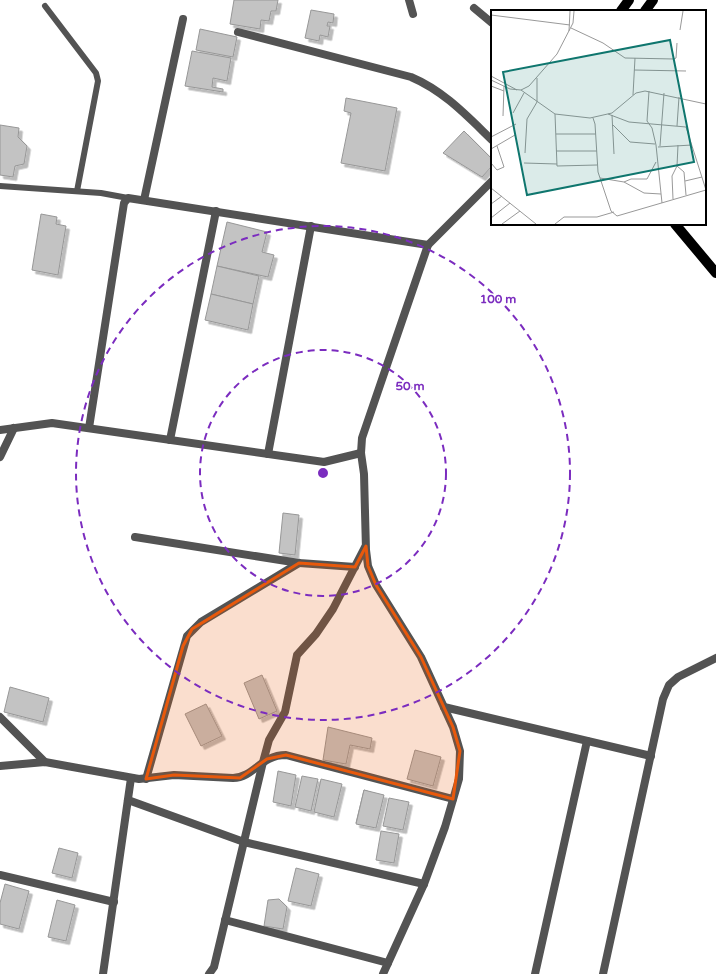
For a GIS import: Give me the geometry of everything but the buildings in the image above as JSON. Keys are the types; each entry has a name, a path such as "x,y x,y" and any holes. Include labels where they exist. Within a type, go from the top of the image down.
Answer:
{"main road":[{"path":"622,10 629,0"},
{"path":"645,10 653,0"},
{"path":"676,225 716,273"}],"street":[{"path":"409,0 413,14"},
{"path":"474,8 491,22"},
{"path":"144,200 183,19"},
{"path":"238,32 412,77 424,82 453,103 491,139"},
{"path":"383,974 424,884 445,827 459,778 460,751 453,727 421,657 376,585 368,566 364,474 361,453 362,438 428,245 491,182"},
{"path":"89,428 124,203 128,198 428,245"},
{"path":"170,440 216,211"},
{"path":"268,454 312,226"},
{"path":"0,430 52,423 324,462 361,453"},
{"path":"0,457 14,428"},
{"path":"136,537 299,563 355,567"},
{"path":"209,974 214,967 269,740 285,712 298,655 316,634 333,609 366,546"},
{"path":"146,779 187,636 192,629 201,622 299,563"},
{"path":"603,974 663,699 669,685 678,677 716,658"},
{"path":"444,707 651,756"},
{"path":"0,718 45,762"},
{"path":"535,974 587,741"},
{"path":"0,766 45,762 131,778 146,779 174,775 240,778 263,762 278,755 286,755 453,799"},
{"path":"103,974 131,778"},
{"path":"128,800 244,842 424,884"},
{"path":"0,875 114,902"},
{"path":"225,920 388,963"}],"lane":[{"path":"45,6 96,73 98,81 77,191"},
{"path":"0,186 101,193 128,198"}],"highlighted area":[{"path":"366,546 368,566 376,585 421,657 453,727 460,751 453,799 286,755 267,759 240,778 174,775 146,779 183,646 192,629 299,563 355,567"}]}
